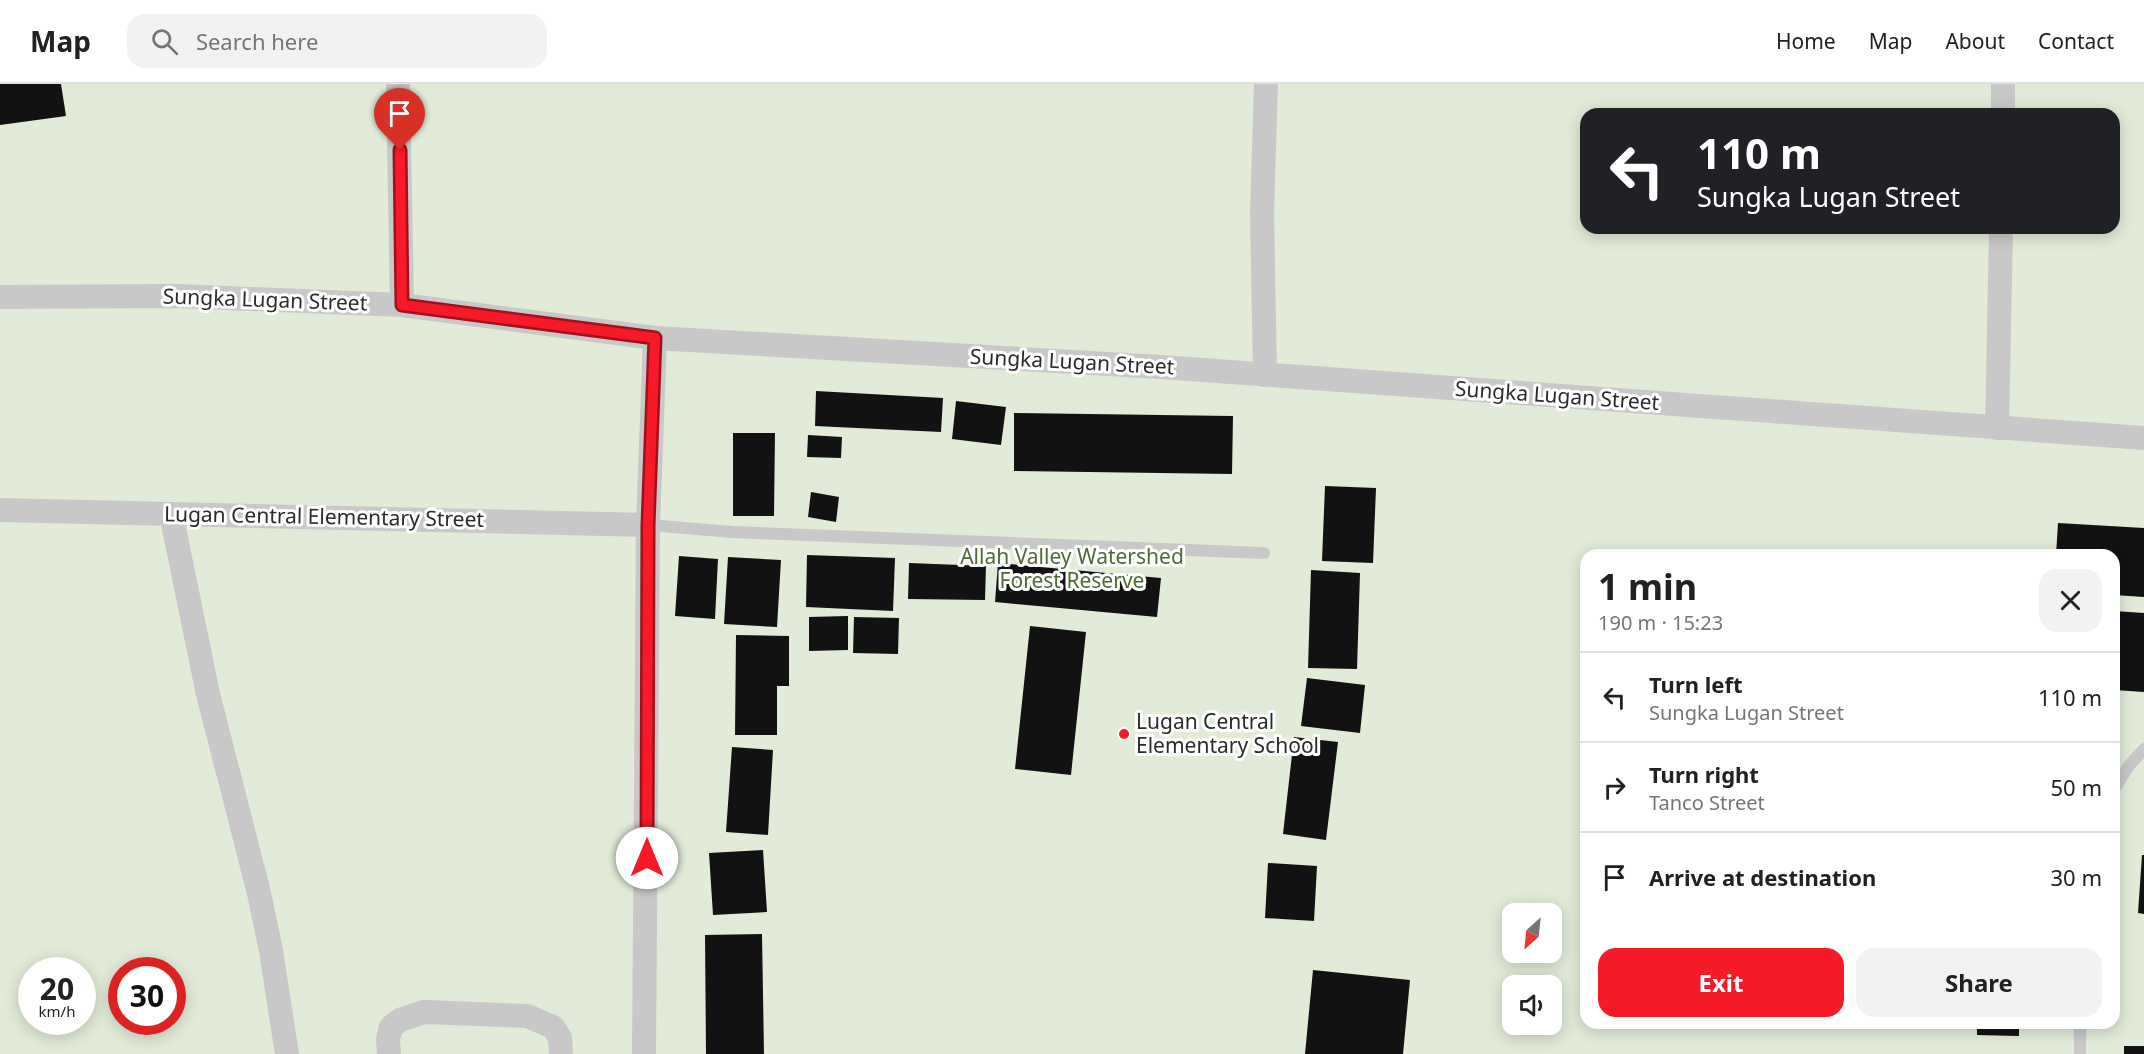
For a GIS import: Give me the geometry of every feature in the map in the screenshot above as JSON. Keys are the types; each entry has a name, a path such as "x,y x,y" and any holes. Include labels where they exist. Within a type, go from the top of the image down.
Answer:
{"street":[{"path":"398,84 402,305"},
{"path":"1265,375 1262,214 1266,84"},
{"path":"2003,84 2003,108"},
{"path":"1997,428 2001,234"},
{"name":"Sungka Lugan Street","path":"0,297 177,296 402,305 655,338 1265,375 2144,438"},
{"path":"645,1054 648,525 655,338"},
{"name":"Lugan Central Elementary Street","path":"0,510 648,525"},
{"path":"171,514 208,694 259,893 280,1002 287,1054"},
{"path":"389,1054 388,1039 391,1028 400,1020 424,1012 527,1016 553,1027 560,1038 561,1054"}],"lane":[{"path":"648,525 733,532 1264,553"},
{"path":"2120,780 2144,749"},
{"path":"2080,1029 2080,1054"}],"green space":[{"name":"Allah Valley Watershed Forest Reserve","path":"0,84 2144,84 2144,1054 0,1054"}],"building":[{"path":"0,84 61,84 66,116 0,125"},
{"path":"816,391 943,398 941,432 815,426"},
{"path":"956,401 1006,407 1001,445 952,439"},
{"path":"1014,413 1233,416 1232,474 1014,471"},
{"path":"733,433 775,433 774,516 733,516"},
{"path":"808,435 842,437 841,458 807,457"},
{"path":"1325,486 1376,488 1373,563 1322,561"},
{"path":"811,492 839,497 836,522 808,517"},
{"path":"2058,523 2144,528 2144,597 2120,595 2120,549 2056,549"},
{"path":"807,555 895,558 893,611 806,607"},
{"path":"679,556 718,559 715,619 675,616"},
{"path":"728,557 781,560 777,627 724,624"},
{"path":"909,563 986,566 985,600 908,599"},
{"path":"998,563 1161,578 1157,617 995,602"},
{"path":"1311,570 1360,573 1357,669 1308,668"},
{"path":"2120,611 2144,613 2144,692 2120,690"},
{"path":"848,616 848,650 809,651 809,617"},
{"path":"854,617 899,618 898,654 853,653"},
{"path":"1030,626 1086,632 1071,775 1015,769"},
{"path":"736,635 789,636 789,686 777,686 777,735 735,735"},
{"path":"1307,678 1365,685 1360,733 1301,726"},
{"path":"1294,737 1338,742 1326,840 1283,834"},
{"path":"732,747 773,750 768,835 726,832"},
{"path":"763,850 767,912 713,915 709,853"},
{"path":"2142,855 2144,855 2144,914 2138,913"},
{"path":"1268,863 1317,866 1314,921 1265,918"},
{"path":"762,934 764,1054 706,1054 705,935"},
{"path":"1313,970 1410,980 1403,1054 1305,1054"},
{"path":"1977,1029 2019,1029 2019,1036 1977,1035"},
{"path":"2124,1046 2144,1046 2144,1054 2124,1054"}],"place":[{"name":"Lugan Central Elementary School","path":"1124,734"}],"route":[{"path":"400,150 402,305 655,338 648,525 647,858"}]}
